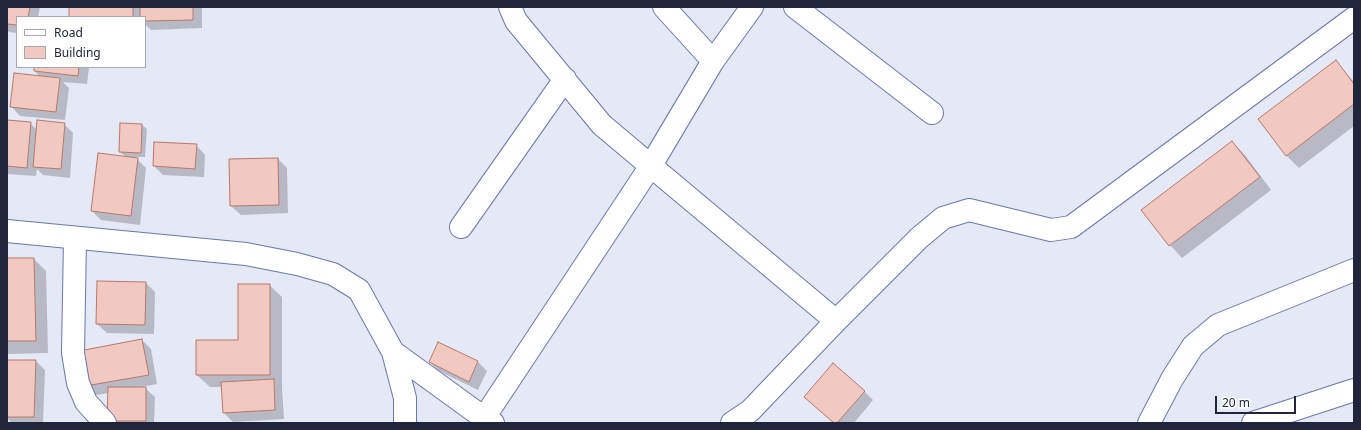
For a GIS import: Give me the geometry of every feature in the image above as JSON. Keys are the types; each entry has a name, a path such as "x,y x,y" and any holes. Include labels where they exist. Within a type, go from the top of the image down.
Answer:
{"street":[{"path":"510,7 516,21 602,125 650,167 836,320"},
{"path":"664,7 713,61"},
{"path":"393,352 488,421 650,167 713,61 752,7"},
{"path":"795,7 932,113"},
{"path":"732,423 750,411 836,320 919,238 943,218 969,210 1051,230 1071,226 1354,18"},
{"path":"461,227 565,79"},
{"path":"7,231 75,239 246,254 297,264 333,274 359,290 393,352 405,398 405,423"},
{"path":"75,239 73,353 78,383 86,402 105,423"},
{"path":"1149,423 1172,379 1193,346 1218,326 1354,270"},
{"path":"1253,423 1354,390"}],"building":[{"path":"7,7 30,7 28,16 16,16 16,25 7,24"},
{"path":"69,7 133,7 133,16 69,16"},
{"path":"140,7 193,7 193,20 146,21 146,16 140,16"},
{"path":"1336,60 1354,84 1354,104 1286,156 1258,119"},
{"path":"34,68 79,68 78,76 34,71"},
{"path":"14,73 60,78 56,112 10,107"},
{"path":"7,120 31,122 27,168 7,166"},
{"path":"37,120 65,123 61,169 33,167"},
{"path":"120,123 142,124 141,153 119,152"},
{"path":"1232,141 1260,177 1169,246 1141,210"},
{"path":"154,142 197,144 195,169 153,166"},
{"path":"98,153 138,158 131,216 91,211"},
{"path":"278,158 279,205 230,206 229,159"},
{"path":"7,258 34,258 36,341 7,341"},
{"path":"97,281 146,282 145,325 96,324"},
{"path":"238,284 270,284 270,375 196,375 196,340 238,340"},
{"path":"142,339 149,375 85,386 79,351"},
{"path":"438,342 478,361 469,382 429,362"},
{"path":"7,360 36,360 34,417 7,417"},
{"path":"833,363 865,391 837,423 834,423 804,397"},
{"path":"274,379 275,410 223,413 221,382"},
{"path":"108,387 146,387 146,421 107,421"}]}
